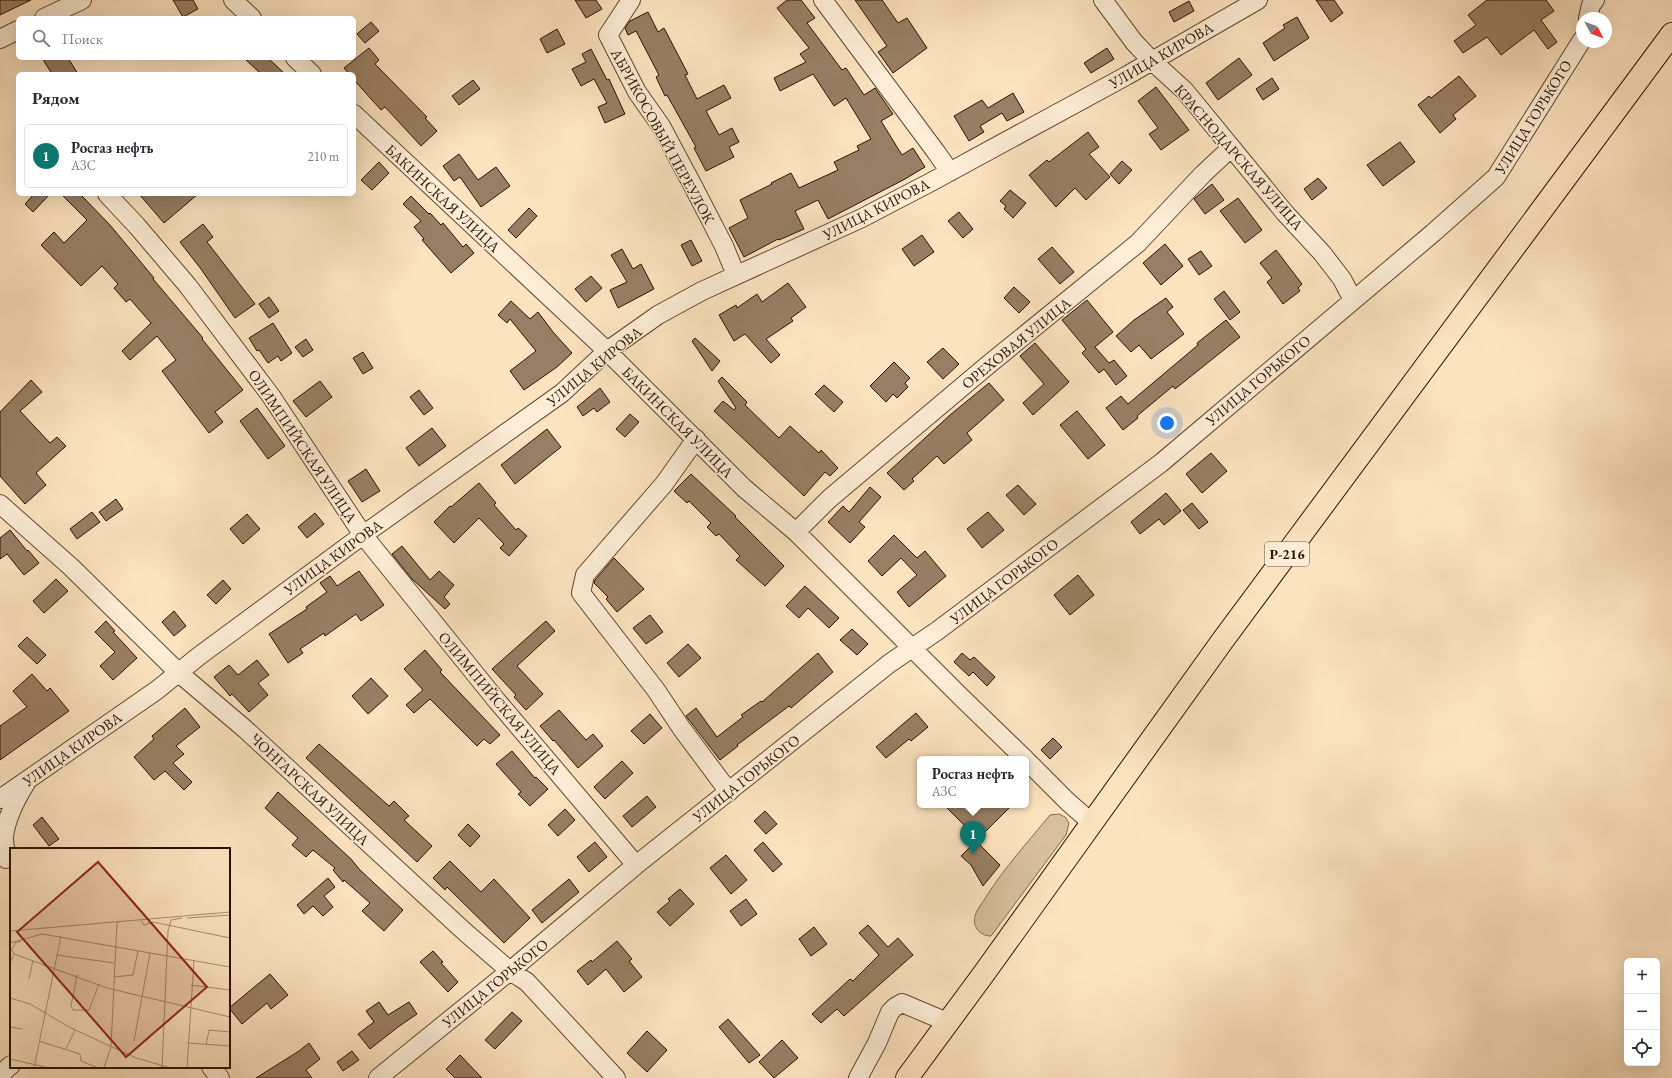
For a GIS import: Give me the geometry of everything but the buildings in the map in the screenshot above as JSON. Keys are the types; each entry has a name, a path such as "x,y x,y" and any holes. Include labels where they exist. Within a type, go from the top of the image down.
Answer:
{"highway":[{"name":"Р-216","path":"907,1078 1228,634 1672,34"}],"street":[{"path":"48,16 82,0"},
{"path":"233,0 250,16"},
{"name":"АБРИКОСОВЫЙ ПЕРЕУЛОК","path":"631,0 608,35 637,92 661,126 724,246 736,275"},
{"path":"823,0 950,172"},
{"name":"КРАСНОДАРСКАЯ УЛИЦА","path":"1103,0 1134,42 1152,61 1186,91 1285,213 1322,253 1342,279 1352,300"},
{"name":"УЛИЦА КИРОВА","path":"0,799 157,690 200,656 363,535 562,393 607,351 658,315 736,275 862,218 950,172 1152,61 1258,0"},
{"path":"0,39 16,31"},
{"name":"УЛИЦА ГОРЬКОГО","path":"378,1078 510,971 636,865 890,663 913,648 1161,463 1433,233 1496,177 1577,48"},
{"path":"297,60 310,72"},
{"name":"БАКИНСКАЯ УЛИЦА","path":"356,116 607,351 744,488 796,532 960,696 1023,756"},
{"name":"ОРЕХОВАЯ УЛИЦА","path":"796,532 829,499 988,365 1138,243 1203,174 1231,148"},
{"name":"ОЛИМПИЙСКАЯ УЛИЦА","path":"108,196 138,226 188,286 271,396 363,535 497,702 636,865"},
{"path":"696,439 664,484 585,576 581,593 656,690 682,729 729,792"},
{"name":"ЧОНГАРСКАЯ УЛИЦА","path":"0,504 71,567 179,673 245,729 464,932 510,971 527,982 616,1078"},
{"name":"БАКИНСКАЯ УЛИЦА","path":"1029,762 1068,802 1092,823"},
{"path":"6,859 4,837 7,824 18,796 29,780"},
{"path":"858,1078 877,1043 890,1012 895,1007 902,1003 947,1022"},
{"path":"0,1075 10,1066"},
{"path":"212,1068 220,1078"}],"shaded area":[{"path":"1059,814 1065,817 1069,823 1066,835 991,936 983,934 975,926 975,917 979,907 1008,865 1050,815"}],"place":[{"name":"Росгаз нефть","path":"973,854"}]}
